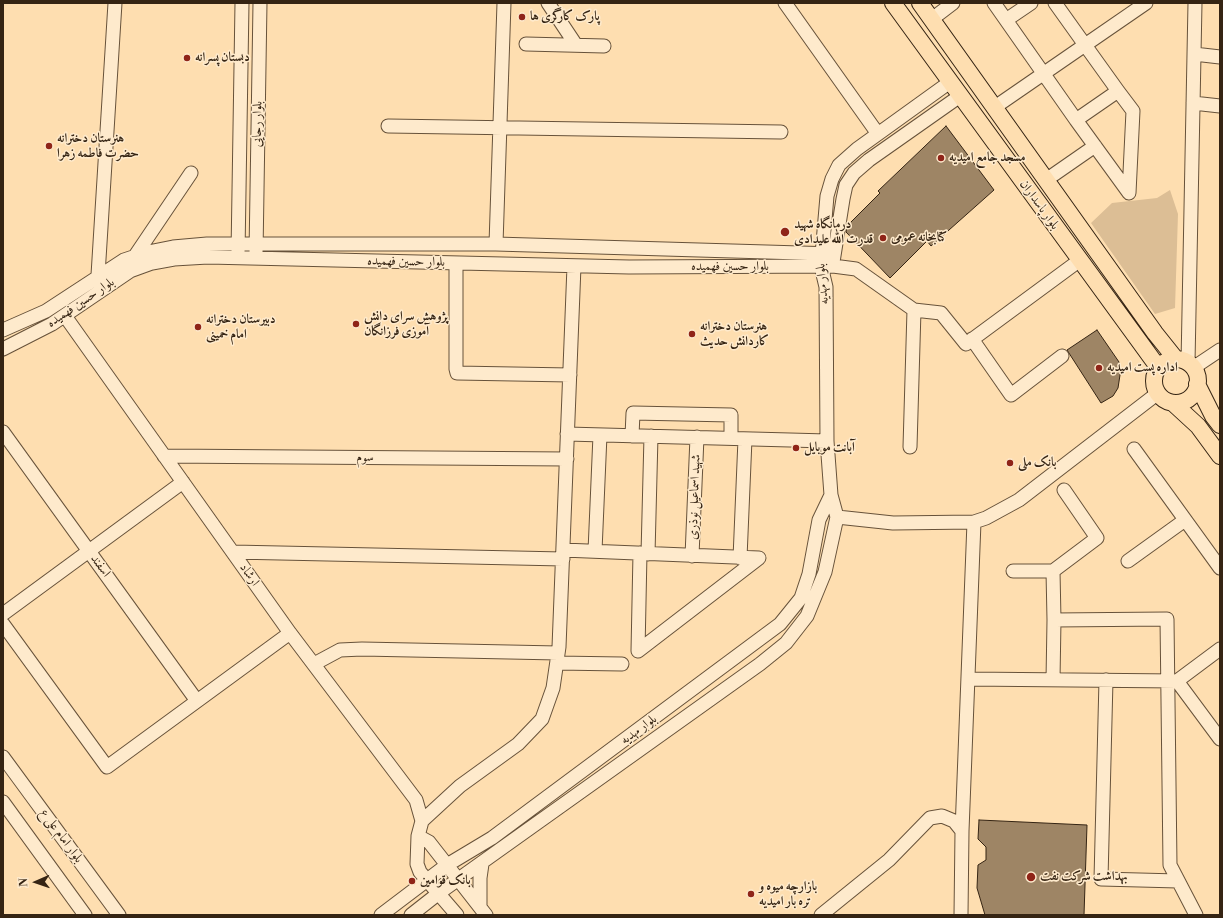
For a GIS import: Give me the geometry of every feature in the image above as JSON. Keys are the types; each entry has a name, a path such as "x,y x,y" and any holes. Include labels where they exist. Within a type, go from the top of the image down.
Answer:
{"main road":[{"name":"بلوار پاسداران","path":"893,3 1158,367"},
{"name":"بلوار پاسداران","path":"920,3 1155,333 1186,363"},
{"path":"1173,402 1186,400 1195,390 1198,378 1186,363 1163,363 1158,367 1154,380 1158,393 1162,398 1173,402 1198,426 1220,456"},
{"path":"1197,384 1213,416 1220,425"}],"street":[{"path":"98,275 115,3"},
{"name":"بلوار رجایی","path":"238,258 242,3"},
{"name":"بلوار رجایی","path":"256,258 260,3"},
{"path":"496,244 504,3"},
{"path":"548,3 576,45"},
{"path":"785,3 878,134"},
{"path":"932,19 953,3"},
{"path":"994,3 1128,193 1133,111 1055,3"},
{"path":"1006,20 1031,3"},
{"path":"995,107 1146,3"},
{"path":"1195,3 1194,103 1186,363 1220,350"},
{"path":"526,44 604,46"},
{"path":"1194,54 1220,57"},
{"name":"بلوار مهدیه","path":"411,915 439,893 482,864 760,664 786,643 807,616 825,572 837,516 831,495 827,441 827,196 832,179 839,165 857,149 950,82"},
{"path":"1076,120 1118,91"},
{"name":"بلوار مهدیه","path":"827,260 846,184 854,173 869,160 960,96"},
{"path":"1194,103 1220,106"},
{"path":"388,126 781,132"},
{"path":"1046,180 1095,146"},
{"path":"135,256 191,173"},
{"name":"بلوار حسین فهمیده","path":"3,330 52,308 98,275 124,260 173,247 207,244 496,244 792,252 827,260"},
{"name":"بلوار حسین فهمیده","path":"3,349 65,316 130,271 152,263 174,259 256,258 574,266 827,260"},
{"path":"827,260 856,269 914,310 941,313 966,344 1080,260"},
{"path":"456,263 457,373 570,375"},
{"path":"457,915 420,872 417,864 418,836 422,821 460,786 518,744 542,719 553,688 558,658 574,266"},
{"path":"910,446 914,310"},
{"name":"ارشاد","path":"65,316 290,633 416,800 422,821"},
{"path":"972,339 1010,395 1062,356"},
{"path":"837,516 893,523 974,522 986,518 1019,500 1158,393"},
{"path":"632,436 633,413 731,415 731,438"},
{"name":"اسفند","path":"3,432 197,701"},
{"path":"568,434 827,441"},
{"path":"595,552 600,435"},
{"path":"233,552 563,554 595,552 644,554 740,558 759,558 638,651 644,554 651,436"},
{"name":"شهید اسماعیل نوذری","path":"692,556 698,438"},
{"path":"740,558 745,439"},
{"path":"1134,450 1220,568"},
{"name":"سوم","path":"164,456 566,459"},
{"path":"3,614 183,482"},
{"path":"1013,571 1053,571 1097,538 1064,490"},
{"name":"بلوار مهدیه","path":"380,915 447,865 492,838 780,624 801,598 809,574 819,520 831,495"},
{"path":"1128,561 1184,520"},
{"path":"961,915 962,831 974,522"},
{"path":"1053,571 1053,680"},
{"path":"1054,620 1167,619 1173,681 1170,865 1196,915"},
{"path":"3,624 107,767 290,633"},
{"path":"314,664 340,650 362,649 558,658 622,664"},
{"path":"968,679 1173,681 1220,649"},
{"path":"1106,680 1101,879 1178,881"},
{"path":"1173,681 1220,739"},
{"name":"بلوار امام علی ع","path":"3,757 119,915"},
{"name":"بلوار امام علی ع","path":"3,802 85,915"},
{"path":"821,915 890,860 930,818 942,816 963,806"},
{"path":"942,816 954,821 962,831"},
{"path":"418,836 429,842 483,911"},
{"path":"482,864 480,878 483,911"}],"shaded area":[{"path":"1170,190 1178,214 1175,308 1155,314 1091,223 1112,203 1157,198"}],"building":[{"name":"مسجد جامع امیدیه","path":"946,126 994,190 931,246 927,241 890,278 846,232 847,226 880,193 878,191"},
{"name":"اداره پست امیدیه","path":"1097,330 1119,362 1120,375 1118,388 1113,396 1101,403 1067,350"},
{"name":"بهداشت شرکت نفت","path":"979,820 1087,825 1084,915 985,915 977,888 978,865 986,860 986,847 978,839"}],"place":[{"name":"پارک کارگری ها","path":"522,17"},
{"name":"دبستان پسرانه","path":"187,58"},
{"name":"هنرستان دخترانه حضرت فاطمه زهرا","path":"49,146"},
{"name":"مسجد جامع امیدیه","path":"941,158"},
{"name":"درمانگاه شهید قدرت الله علیدادی","path":"785,232"},
{"name":"کتابخانه عمومی","path":"883,238"},
{"name":"پژوهش سرای دانش آموزی فرزانگان","path":"356,324"},
{"name":"دبیرستان دخترانه امام خمینی","path":"198,327"},
{"name":"هنرستان دخترانه کاردانش حدیث","path":"692,334"},
{"name":"اداره پست امیدیه","path":"1099,368"},
{"name":"آبانت موبایل","path":"796,448"},
{"name":"بانک ملی","path":"1010,463"},
{"name":"بهداشت شرکت نفت","path":"1031,877"},
{"name":"بانک قوامین","path":"412,881"},
{"name":"بازارچه میوه و تره بار امیدیه","path":"751,894"}]}
